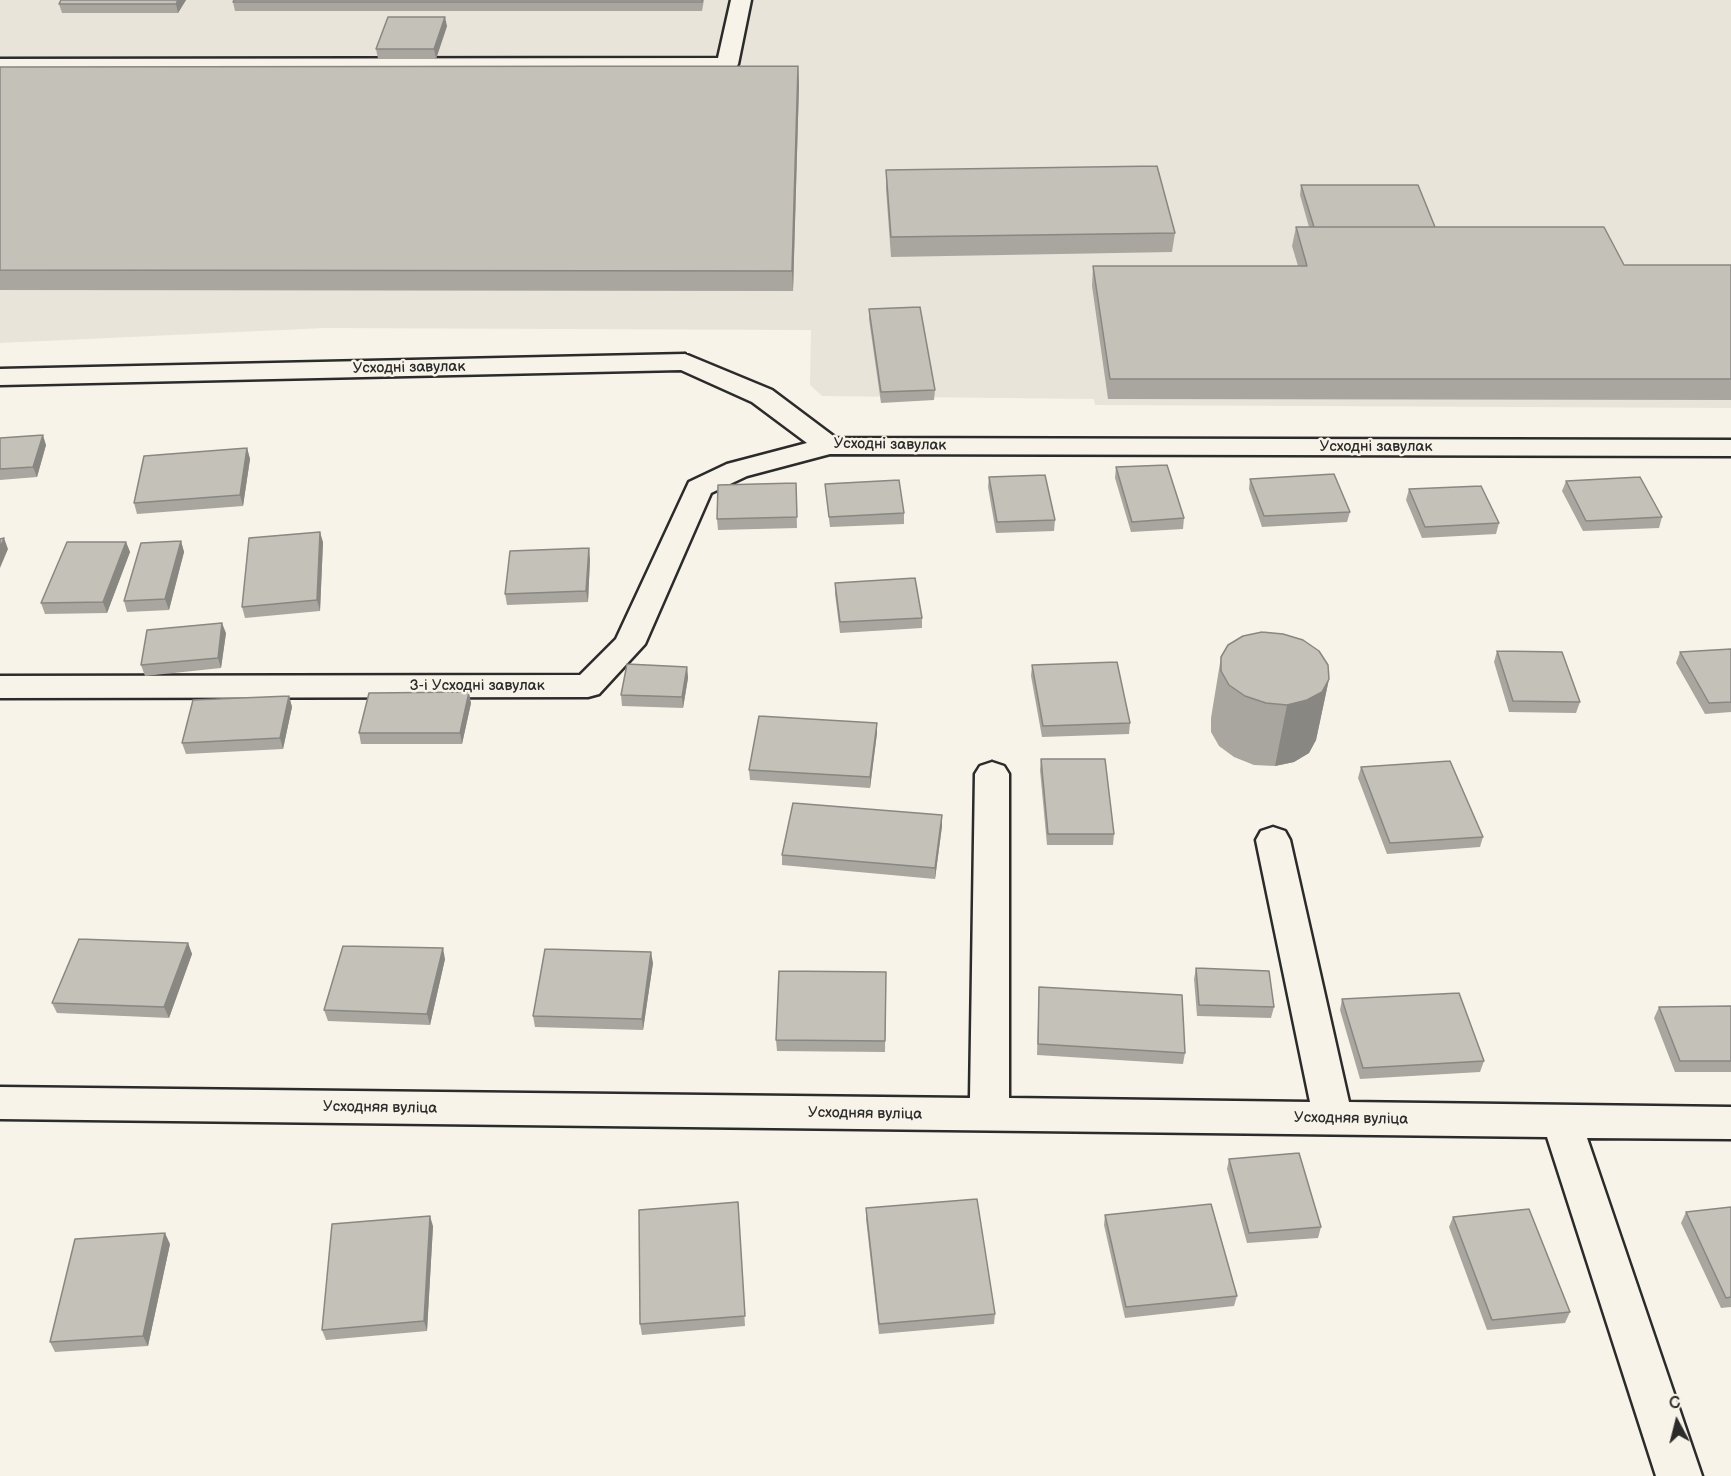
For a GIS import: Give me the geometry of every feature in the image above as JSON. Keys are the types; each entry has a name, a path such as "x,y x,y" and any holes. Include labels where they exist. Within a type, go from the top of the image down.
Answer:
{"street":[{"path":"0,65 727,64 741,0"},
{"name":"Усходні завулак","path":"0,377 685,362 762,396 829,446 1731,448"},
{"name":"3-і Усходні завулак","path":"0,687 588,686 629,644 699,488 736,470 829,446"},
{"path":"989,1115 992,774"},
{"path":"1273,840 1333,1119"},
{"name":"Усходняя вуліца","path":"0,1103 1731,1123"},
{"path":"1562,1122 1679,1476"}],"shaded area":[{"path":"0,0 1731,0 1731,408 1095,405 1094,399 822,396 810,385 811,330 325,328 0,343"}],"building":[{"path":"61,0 178,0 176,4 59,4"},
{"path":"234,0 702,0 702,2 233,2"},
{"path":"388,17 445,17 434,49 376,49"},
{"path":"798,66 792,271 0,270 0,67"},
{"path":"1157,166 1175,233 891,237 886,170"},
{"path":"1301,185 1418,185 1435,227 1314,227"},
{"path":"1296,227 1604,227 1624,265 1731,265 1731,379 1110,379 1093,266 1307,266"},
{"path":"920,307 935,390 881,392 869,309"},
{"path":"43,435 33,467 0,469 0,438"},
{"path":"247,448 240,495 134,503 144,456"},
{"path":"1167,465 1184,518 1132,522 1116,467"},
{"path":"1334,474 1350,512 1264,516 1250,479"},
{"path":"1045,475 1055,520 997,522 989,477"},
{"path":"1640,477 1662,517 1586,521 1566,481"},
{"path":"899,480 904,513 829,517 825,484"},
{"path":"796,483 797,517 717,519 718,485"},
{"path":"1481,486 1499,523 1425,527 1409,489"},
{"path":"320,532 317,600 242,607 249,538"},
{"path":"181,541 165,599 124,601 141,543"},
{"path":"67,542 126,542 103,602 41,603"},
{"path":"589,548 586,591 505,594 510,551"},
{"path":"915,578 922,618 840,622 835,583"},
{"path":"222,623 218,658 141,665 147,630"},
{"path":"1262,632 1283,634 1303,640 1319,651 1328,665 1329,679 1322,692 1307,700 1287,705 1266,703 1245,696 1229,685 1221,671 1221,657 1228,645 1243,636"},
{"path":"1731,649 1731,702 1709,703 1680,652"},
{"path":"1497,651 1562,652 1580,702 1513,701"},
{"path":"1117,662 1130,723 1043,726 1032,665"},
{"path":"627,664 687,667 682,697 621,695"},
{"path":"469,692 460,733 359,733 369,693"},
{"path":"289,696 280,738 182,743 193,700"},
{"path":"759,716 877,723 870,777 749,770"},
{"path":"1041,759 1105,759 1114,834 1048,834"},
{"path":"1450,761 1483,837 1390,843 1361,767"},
{"path":"793,803 942,815 935,868 782,855"},
{"path":"79,939 188,943 164,1007 52,1003"},
{"path":"343,946 443,948 427,1014 324,1010"},
{"path":"545,949 651,952 642,1019 533,1016"},
{"path":"1196,968 1269,971 1274,1007 1199,1005"},
{"path":"779,971 886,972 885,1041 776,1040"},
{"path":"1039,987 1182,995 1185,1053 1038,1044"},
{"path":"1459,993 1484,1061 1363,1068 1342,999"},
{"path":"1731,1006 1731,1061 1680,1061 1659,1007"},
{"path":"1299,1153 1321,1227 1249,1233 1229,1159"},
{"path":"977,1199 995,1314 879,1324 866,1208"},
{"path":"738,1202 745,1316 640,1324 639,1210"},
{"path":"1211,1204 1237,1296 1126,1307 1105,1215"},
{"path":"1731,1207 1731,1297 1726,1298 1686,1212"},
{"path":"1529,1209 1570,1312 1492,1320 1453,1217"},
{"path":"430,1216 424,1321 322,1330 332,1224"},
{"path":"165,1233 143,1336 50,1342 75,1239"}]}
